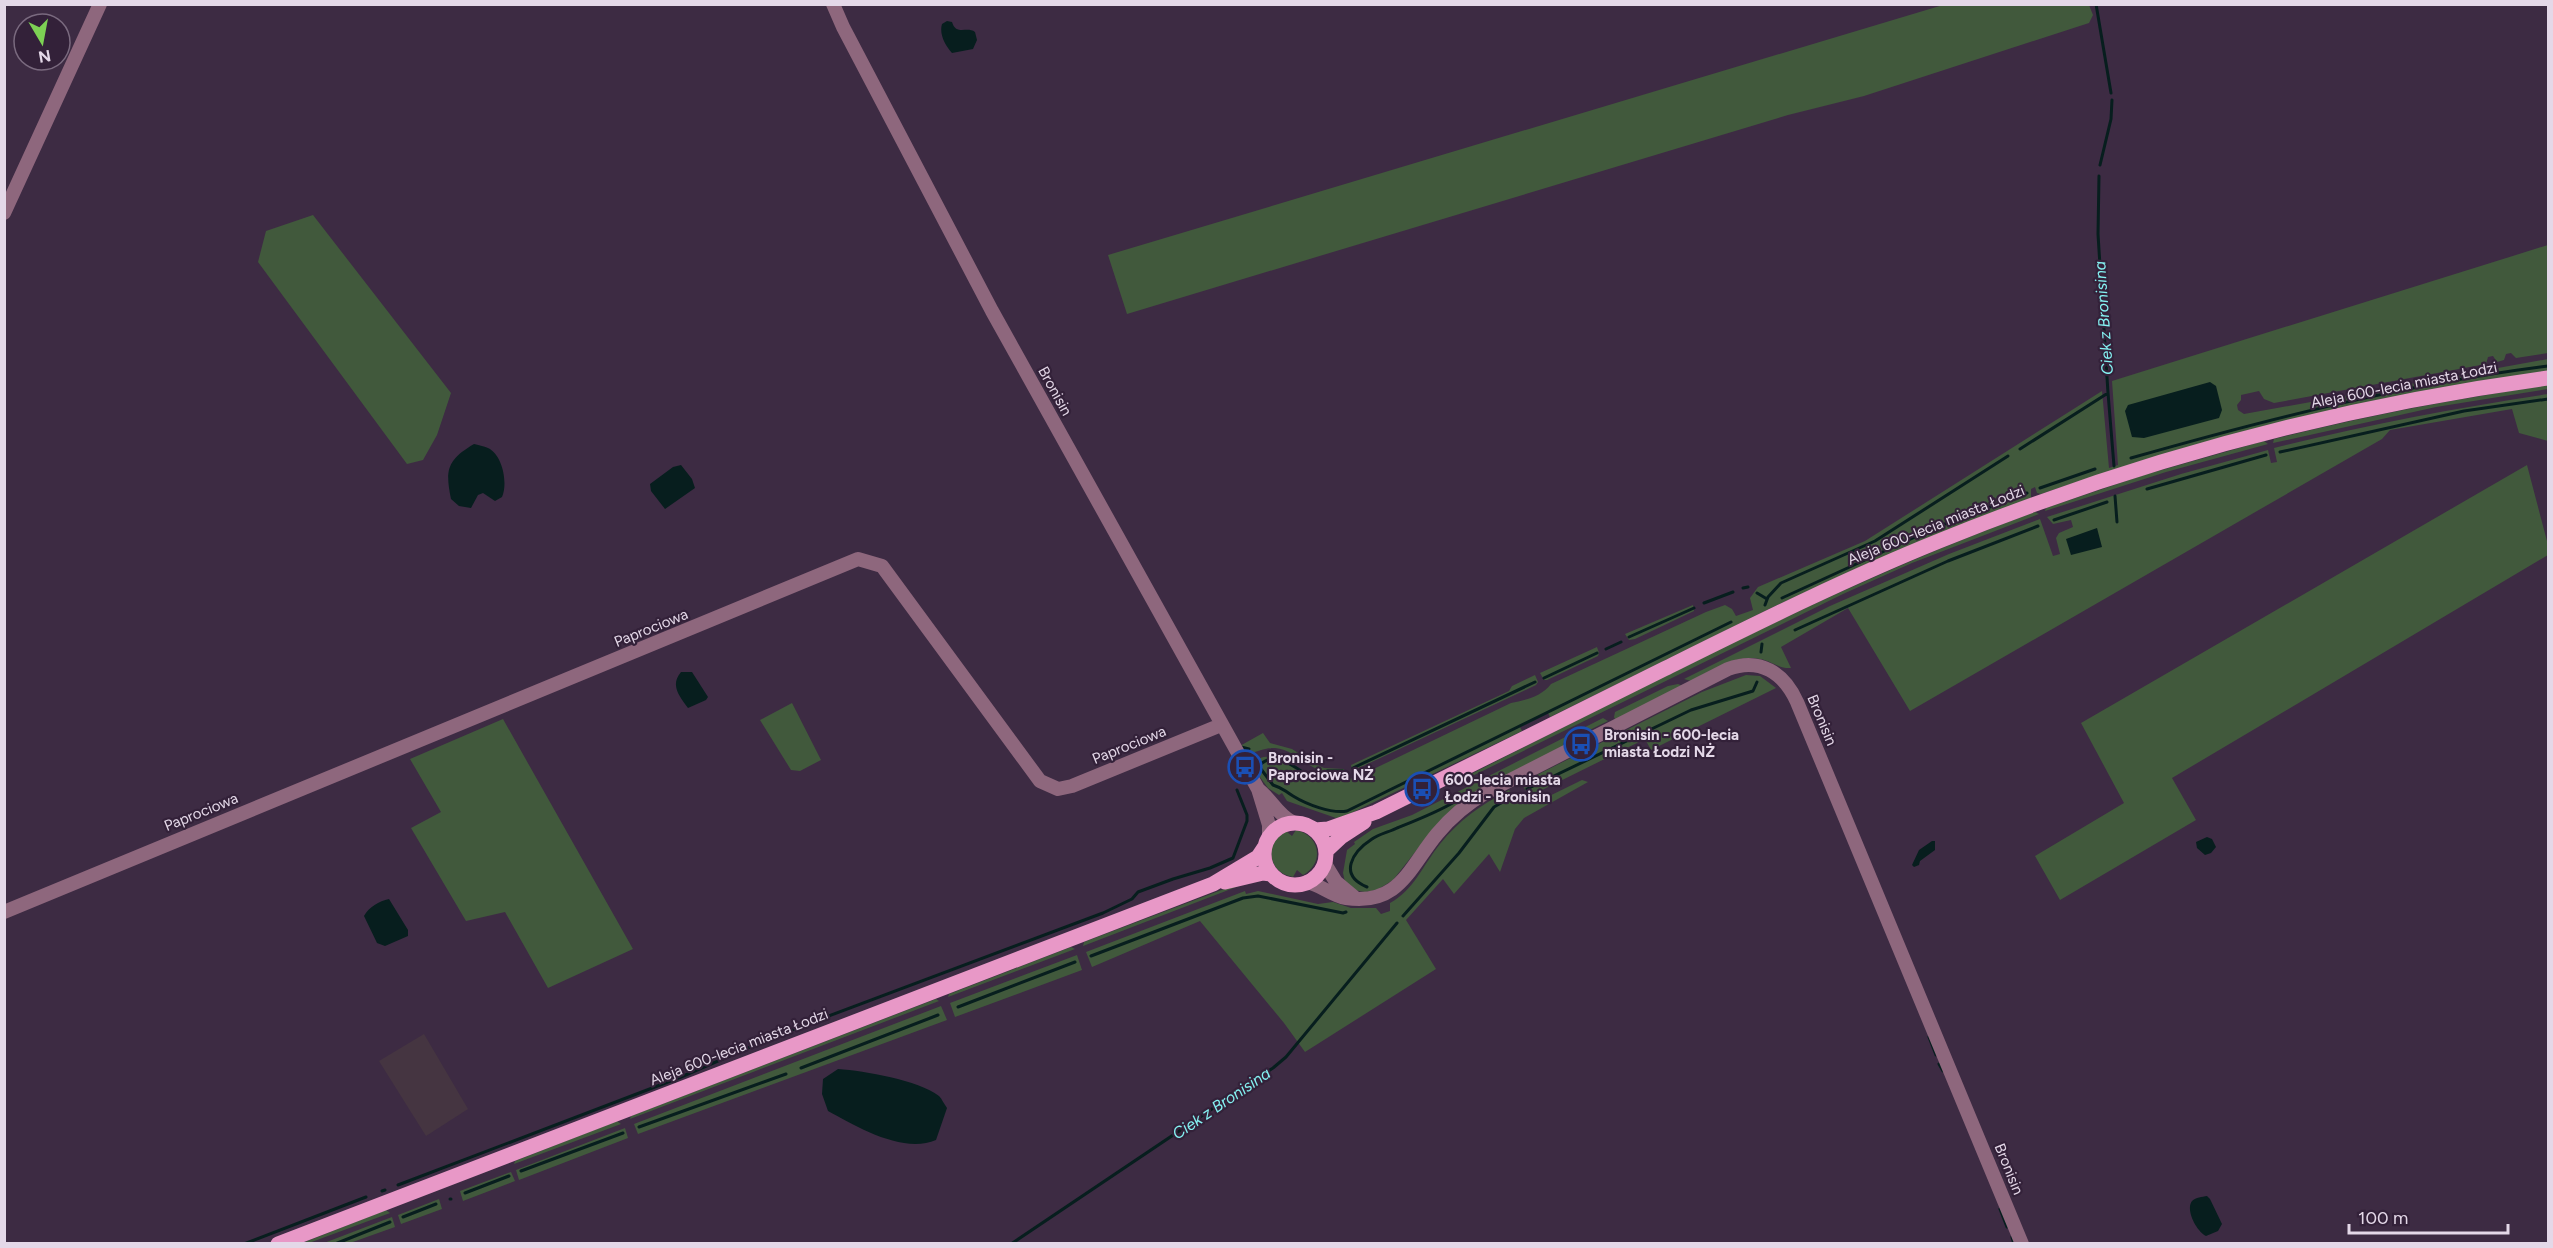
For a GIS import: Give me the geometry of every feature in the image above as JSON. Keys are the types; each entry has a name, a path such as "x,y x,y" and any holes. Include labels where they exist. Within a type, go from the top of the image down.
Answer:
{"main road":[{"name":"Aleja 600-lecia miasta Łodzi","path":"1315,830 1328,829 1376,812 1809,598 2003,516 2104,480 2258,435 2393,404 2548,378"},
{"name":"Aleja 600-lecia miasta Łodzi","path":"1325,857 1376,812"},
{"path":"1292,822 1302,823 1315,830 1324,842 1325,857 1320,873 1307,882 1292,885 1271,874 1266,866 1267,842 1278,828 1292,822"},
{"name":"Aleja 600-lecia miasta Łodzi","path":"1213,884 1258,857 1267,842"},
{"name":"Aleja 600-lecia miasta Łodzi","path":"278,1244 1213,884 1263,873 1271,874"}],"street":[{"path":"4,213 100,4"},
{"name":"Bronisin","path":"833,4 992,311 1258,789 1269,825 1267,842"},
{"name":"Paprociowa","path":"4,912 858,559 882,566 1040,781 1058,789 1072,786 1221,725"},
{"name":"Bronisin","path":"1307,882 1340,896 1356,898 1374,898 1393,890 1404,879 1442,828 1466,806 1495,787 1728,669 1751,664 1773,670 1786,682 1797,702 2022,1244"},
{"name":"Bronisin","path":"1258,789 1266,795 1283,817 1292,822"},
{"path":"1325,857 1336,882 1356,898"}],"shaded area":[{"path":"947,21 952,22 956,29 975,32 977,40 973,49 952,53 941,32 942,24"},
{"path":"2210,382 2216,386 2222,410 2219,418 2144,438 2132,437 2125,411 2128,405"},
{"path":"474,444 488,448 501,463 504,491 502,497 495,501 483,493 478,495 471,508 459,506 451,499 448,480 453,461"},
{"path":"681,465 692,479 695,488 665,509 651,491 650,484 673,467"},
{"path":"2097,528 2102,547 2071,555 2066,539"},
{"path":"681,672 692,672 708,697 706,700 688,708 676,686"},
{"path":"2207,837 2212,839 2216,847 2211,853 2205,855 2197,848 2196,842"},
{"path":"1935,841 1935,850 1914,867 1912,865 1919,850"},
{"path":"389,899 408,930 408,936 385,946 377,943 364,916 375,905"},
{"path":"424,1034 468,1109 426,1136 379,1061"},
{"path":"838,1069 905,1081 930,1090 939,1096 947,1108 936,1140 909,1144 880,1137 828,1111 822,1094 823,1079"},
{"path":"2207,1196 2222,1224 2218,1231 2206,1236 2196,1226 2190,1205 2199,1197"}],"green space":[{"path":"1943,5 2089,5 2093,15 2089,23 1864,96 1788,115 1127,314 1108,255"},
{"path":"313,215 451,393 437,435 423,460 407,464 258,262 266,231"},
{"path":"2548,245 2548,353 2516,358 2511,353 2506,354 2504,360 2497,362 2493,356 2488,357 2486,364 2274,403 2264,399 2259,391 2241,395 2241,400 2237,405 2238,410 2244,414 2548,359 2548,371 2419,393 2292,420 2166,454 2041,494 2037,493 2035,487 2031,489 2031,498 1864,565 1773,607 1550,717 1548,713 1520,727 1522,731 1343,817 1336,818 1287,801 1282,793 1279,795 1268,788 1254,769 1258,759 1269,757 1280,759 1326,780 1341,780 1359,776 1511,703 1538,695 1551,684 1706,612 1725,605 1732,609 1736,616 1753,610 1750,598 1758,587 1865,541 2102,391 2109,468 2118,465 2112,381"},
{"path":"2548,385 2548,389 2436,407 2273,443 2274,439 2376,415"},
{"path":"2548,394 2548,441 2519,433 2512,409 2390,430 2382,439 1910,711 1848,608 1781,647 1791,668 1751,658 1724,664 1691,681 1684,679 1830,606 1949,554 2040,519 2053,556 2060,554 2056,538 2059,533 2073,527 2071,520 2053,524 2047,517 2181,474 2268,450 2271,463 2277,462 2274,448 2411,418"},
{"path":"2264,441 2268,444 2166,472 2045,511 2046,508 2144,475"},
{"path":"2527,465 2548,545 2548,555 2172,778 2196,820 2060,900 2035,856 2124,803 2081,723"},
{"path":"2035,512 2039,514 1912,563 1843,594 1456,784 1465,777 1747,636 1889,571"},
{"path":"1693,605 1694,611 1635,639 1629,640 1625,634"},
{"path":"1597,647 1598,656 1547,680 1544,680 1540,673"},
{"path":"1535,675 1538,682 1536,685 1359,768 1352,769 1351,765 1509,691 1512,686"},
{"path":"1746,675 1760,676 1776,688 1651,750 1645,739 1536,793 1528,794 1521,783 1702,692"},
{"path":"1678,684 1683,686 1616,721 1615,712 1668,686"},
{"path":"792,703 821,760 800,771 791,770 760,720"},
{"path":"1603,718 1608,721 1563,743 1564,746 1427,837 1393,880 1377,890 1365,892 1353,890 1345,882 1343,873 1347,850 1355,844 1354,842 1373,829 1412,815"},
{"path":"503,719 633,949 548,988 505,912 466,921 411,828 441,812 410,759"},
{"path":"1263,733 1270,743 1292,749 1324,768 1344,769 1345,773 1335,775 1317,770 1293,754 1275,748 1242,753 1238,747"},
{"path":"1582,780 1588,782 1524,818 1515,829 1500,872 1489,854 1454,894 1443,879 1406,920 1436,969 1305,1052 1200,921 1092,967 1086,952 1245,891 1246,894 1258,891 1318,904 1333,902 1351,908 1376,908 1381,914 1390,911 1390,903 1412,884 1447,835 1480,807 1509,790 1519,802 1533,804"},
{"path":"1296,830 1310,837 1315,843 1317,857 1310,870 1303,875 1297,870 1293,877 1283,874 1276,868 1271,850 1275,839 1286,831 1292,836"},
{"path":"1244,884 1083,946 1084,942 1232,886"},
{"path":"1071,947 1075,949 948,997 949,994"},
{"path":"1077,955 1082,970 955,1017 950,1003"},
{"path":"936,999 939,1001 630,1119 631,1116"},
{"path":"941,1006 947,1020 638,1134 634,1124"},
{"path":"617,1121 621,1124 514,1164 515,1161"},
{"path":"625,1128 628,1138 519,1180 516,1170"},
{"path":"511,1172 515,1181 463,1201 460,1191"},
{"path":"439,1199 442,1209 401,1224 398,1215"},
{"path":"386,1210 390,1213 309,1243 300,1244"},
{"path":"392,1217 395,1227 350,1243 324,1243"}],"waterway":[{"name":"Ciek z Bronisina","path":"2096,4 2111,93"},
{"name":"Ciek z Bronisina","path":"2100,165 2111,119 2112,100"},
{"name":"Ciek z Bronisina","path":"2020,449 2108,393 2098,234 2099,176"},
{"path":"2131,458 2338,404 2442,382 2548,366"},
{"path":"2108,393 2114,466"},
{"path":"2280,452 2464,411 2548,399"},
{"path":"2147,489 2266,455"},
{"name":"Ciek z Bronisina","path":"1765,605 1768,597 1781,583 1875,541 2008,456"},
{"path":"2040,488 2095,469"},
{"path":"1782,598 1937,527 2027,493"},
{"path":"2115,496 2117,522"},
{"path":"2054,520 2107,502"},
{"path":"1795,630 1948,561 2038,526"},
{"path":"1743,588 1748,587"},
{"path":"1704,603 1733,592"},
{"path":"1757,593 1767,599"},
{"path":"1629,637 1694,608"},
{"path":"1258,765 1273,785 1298,799 1326,810 1347,811 1731,622"},
{"path":"1606,649 1621,642"},
{"name":"Ciek z Bronisina","path":"1761,652 1762,644"},
{"path":"1544,678 1597,653"},
{"path":"1353,768 1535,682"},
{"name":"Ciek z Bronisina","path":"1527,789 1691,710 1753,691 1757,682"},
{"path":"1241,747 1249,749"},
{"path":"1259,766 1265,761 1277,759 1291,764 1309,776"},
{"path":"1327,771 1343,771"},
{"path":"786,1032 1103,913 1132,899 1138,892 1233,858 1247,821 1247,815 1237,790"},
{"name":"Ciek z Bronisina","path":"1403,916 1459,853 1494,807 1508,799"},
{"path":"1367,887 1358,882 1351,870 1354,857 1365,844 1456,801"},
{"path":"1091,956 1243,898 1258,896 1346,912"},
{"name":"Ciek z Bronisina","path":"1011,1244 1273,1068 1286,1057 1397,923"},
{"path":"958,1007 1075,962"},
{"path":"801,1068 938,1015"},
{"path":"1929,1037 1936,1055"},
{"path":"398,1185 681,1077 771,1038"},
{"path":"1939,1064 1943,1071"},
{"path":"639,1127 786,1074"},
{"path":"521,1171 623,1133"},
{"path":"465,1193 509,1176"},
{"path":"244,1244 366,1197"},
{"path":"403,1217 436,1204"},
{"path":"2000,1209 2007,1227"},
{"path":"335,1244 390,1222"},
{"path":"2012,1237 2014,1244"}],"place":[{"name":"Bronisin - 600-lecia miasta Łodzi NŻ","path":"1581,744"},
{"name":"Bronisin - Paprociowa NŻ","path":"1245,767"},
{"name":"600-lecia miasta Łodzi - Bronisin","path":"1422,789"}]}
